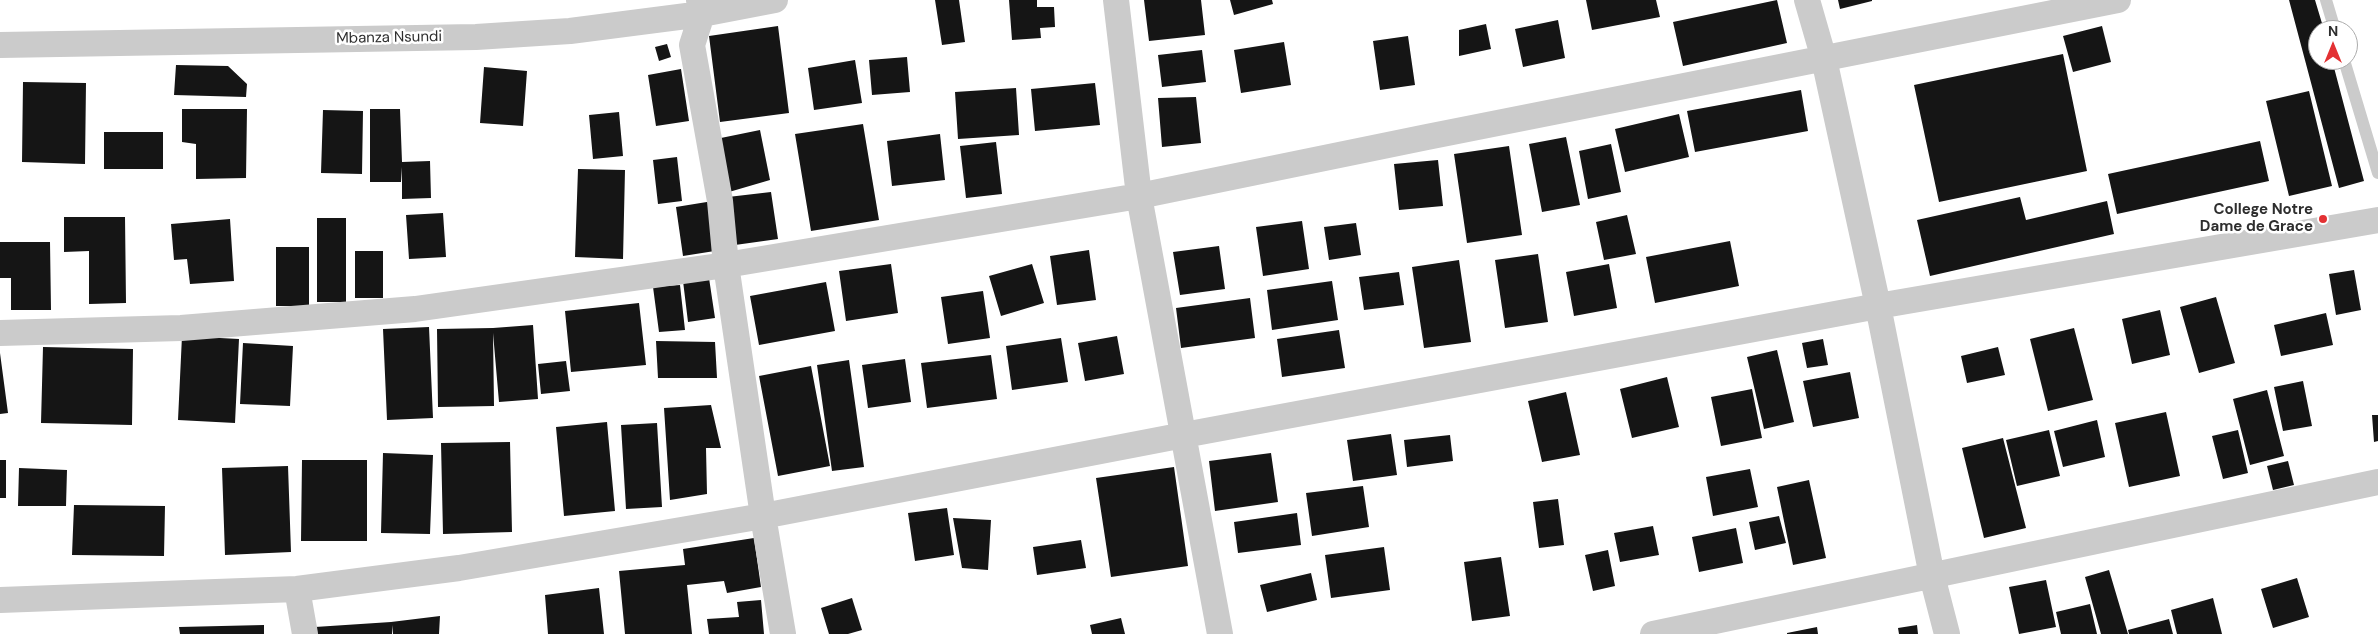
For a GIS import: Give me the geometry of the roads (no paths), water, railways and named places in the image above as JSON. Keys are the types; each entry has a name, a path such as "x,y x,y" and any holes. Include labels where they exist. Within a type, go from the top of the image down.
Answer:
{"street":[{"name":"Mbanza Nsundi","path":"0,45 476,37 570,31 701,7 775,0"},
{"path":"1116,0 1139,196 1220,634"},
{"path":"1807,0 1824,59 1878,306 1932,576 1947,634"},
{"path":"0,333 172,328 415,309 726,265 1139,196 2118,0"},
{"path":"701,7 692,45 720,201 726,265 763,516 783,634"},
{"path":"0,600 297,589 459,568 763,516 1184,435 1878,306 2378,220"},
{"path":"1653,634 2378,482"},
{"path":"297,589 305,634"}],"lane":[{"path":"2326,0 2332,20"},
{"path":"2347,70 2378,173"}],"place":[{"name":"College Notre Dame de Grace","path":"2323,219"}]}
